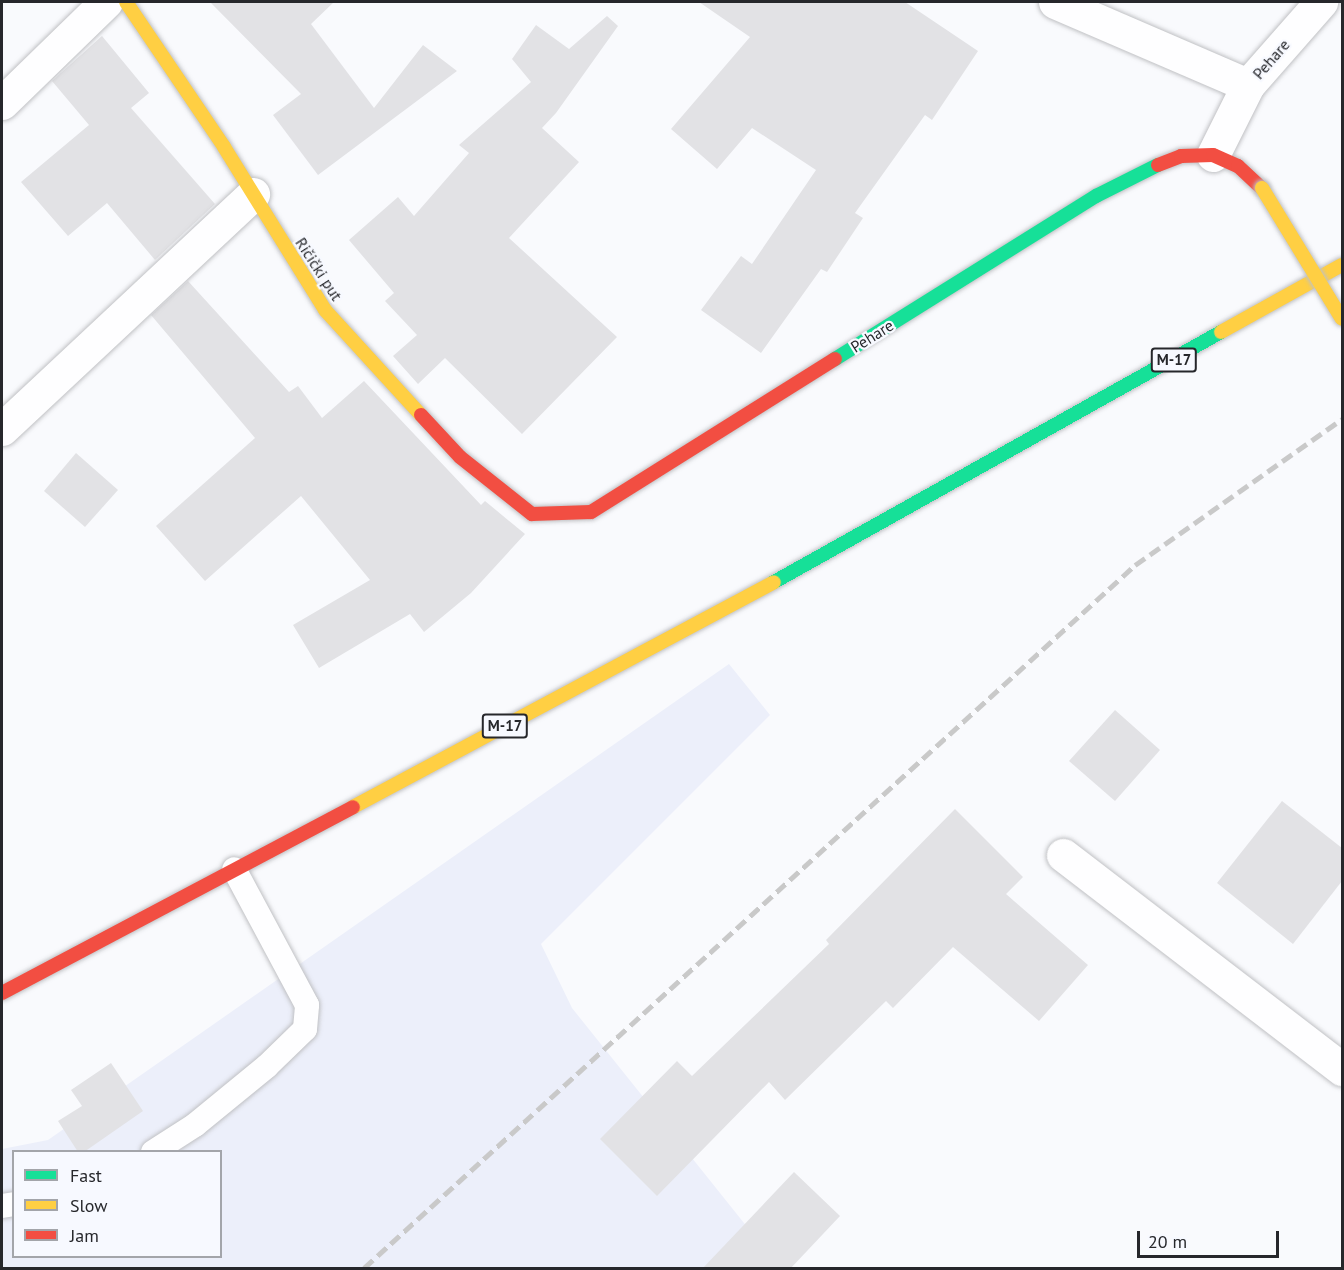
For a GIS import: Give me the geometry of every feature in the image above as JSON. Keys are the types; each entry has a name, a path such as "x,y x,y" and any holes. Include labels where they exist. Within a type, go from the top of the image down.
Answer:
{"street":[{"path":"2,103 106,2"},
{"name":"Ričički put","path":"126,2 253,194 325,310 460,457 532,514"},
{"path":"1055,2 1248,85"},
{"name":"Pehare","path":"1213,155 1248,85 1321,2"},
{"name":"Pehare","path":"532,514 591,512 1096,196 1150,168 1181,156 1213,155 1238,166 1262,188 1342,319"},
{"path":"2,429 253,194"},
{"name":"M-17","path":"2,993 673,638 1342,265"},
{"path":"1063,855 1342,1069"}],"lane":[{"path":"156,1150 195,1125 267,1066 304,1029 308,1005 234,869"}],"shaded area":[{"path":"729,664 770,715 541,944 572,1008 780,1268 2,1268 2,1149 48,1140"}],"building":[{"path":"210,2 334,2 311,24 374,108 423,45 457,71 318,175 273,115 301,94"},
{"path":"699,2 905,2 978,51 932,120 925,115 855,213 863,218 827,272 821,269 761,353 701,310 741,256 752,264 816,170 752,128 717,169 671,129 750,37"},
{"path":"607,16 618,26 556,113 542,128 579,162 509,238 617,337 522,434 445,358 418,384 393,356 417,335 385,301 394,293 349,240 398,197 414,216 469,153 459,145 531,82 512,59 536,25 569,49"},
{"path":"102,36 149,93 131,108 215,204 155,260 107,203 68,236 21,182 89,125 52,81"},
{"path":"188,281 289,392 298,386 322,418 364,381 481,505 485,501 525,534 471,593 424,632 410,614 319,668 293,625 370,580 301,496 205,581 156,526 255,438 151,315"},
{"path":"76,453 118,490 85,527 44,491"},
{"path":"1115,710 1160,750 1115,801 1069,761"},
{"path":"1282,801 1342,848 1342,881 1293,944 1217,883"},
{"path":"955,809 1023,877 1006,894 1088,965 1039,1021 953,947 893,1008 886,1001 785,1100 769,1082 657,1196 600,1139 677,1061 692,1076 829,944 826,940"},
{"path":"111,1063 143,1111 87,1150 77,1150 58,1121 82,1106 71,1090"},
{"path":"794,1172 840,1216 790,1269 702,1269"}],"railway":[{"path":"364,1268 1135,565 1342,419"}],"traffic: fast":[{"path":"835,359 1096,196 1158,165"},
{"path":"774,582 1221,332"}],"traffic: slow":[{"path":"126,2 224,147 325,310 421,415"},
{"path":"1262,188 1342,319"},
{"path":"1221,332 1342,265"},
{"path":"353,807 774,582"}],"traffic: jam":[{"path":"1158,165 1181,156 1213,155 1238,166 1262,188"},
{"path":"421,415 460,457 532,514 591,512 835,359"},
{"path":"2,993 353,807"}]}
